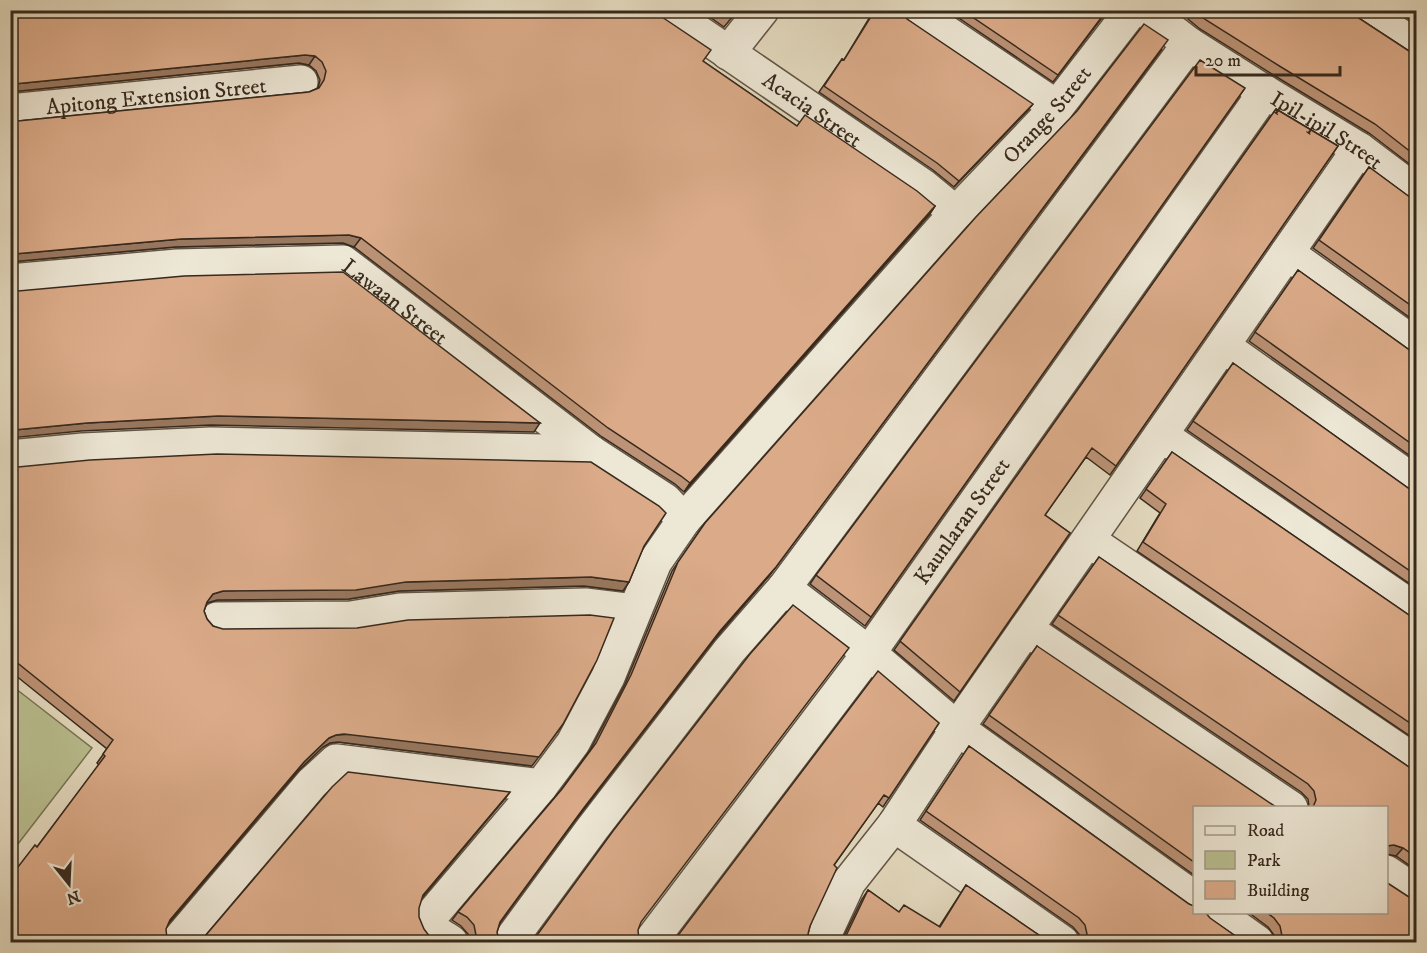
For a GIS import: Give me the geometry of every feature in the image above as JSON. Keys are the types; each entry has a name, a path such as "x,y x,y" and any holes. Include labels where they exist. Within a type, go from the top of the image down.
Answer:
{"street":[{"name":"Acacia Street","path":"666,10 922,185 956,213"},
{"path":"728,53 762,10"},
{"path":"913,10 1057,107"},
{"name":"Orange Street","path":"451,942 431,926 431,916 541,786 573,743 608,677 655,562 684,520 956,213 1057,107 1132,10"},
{"name":"Ipil-ipil Street","path":"1145,10 1190,44 1359,149 1416,192"},
{"path":"1361,10 1416,45"},
{"path":"509,942 592,829 729,651 784,588 1190,44"},
{"name":"Apitong Extension Street","path":"10,111 301,81"},
{"name":"Kaunlaran Street","path":"650,942 869,653 1265,92"},
{"path":"833,937 849,882 894,825 957,729 1359,149"},
{"path":"1287,253 1416,345"},
{"name":"Lawaan Street","path":"10,281 177,266 342,262 591,452 665,500 684,520"},
{"path":"1223,346 1416,483"},
{"path":"1161,435 1416,610"},
{"path":"10,457 84,450 211,444 591,452"},
{"path":"1088,540 1416,762"},
{"path":"784,588 869,653 957,729 1193,897"},
{"path":"217,619 351,618 400,610 585,605 634,611"},
{"path":"1026,629 1290,806"},
{"path":"178,942 312,783 336,761 541,786"},
{"path":"894,825 1062,942"},
{"path":"1388,873 1416,892"},
{"path":"1218,914 1257,942"}],"green space":[{"path":"11,685 92,748 10,853"}],"building":[{"path":"10,10 656,10 662,17 711,50 703,61 797,126 805,115 917,191 935,206 690,483 608,428 361,238 349,235 181,239 10,255 10,119 18,121 309,92 319,88 326,71 322,62 315,56 305,55 10,85"},
{"path":"719,10 737,10 731,18"},
{"path":"875,10 901,10 907,19 1033,104 959,181 937,163 824,86 842,59 844,60"},
{"path":"962,10 1107,10 1058,75"},
{"path":"1351,10 1357,17 1416,54 1416,156 1375,124 1194,11"},
{"path":"1144,24 1168,40 776,567 720,631 583,809 500,922 497,932 499,942 473,942 476,935 474,925 458,912 562,789 596,743 631,675 678,562 705,523 976,217 1077,111"},
{"path":"1200,60 1245,88 871,617 816,575"},
{"path":"1276,109 1338,146 1116,466 1092,448 1045,515 1070,533 960,692 900,641"},
{"path":"1369,167 1416,201 1416,309 1319,240"},
{"path":"1298,270 1416,353 1416,447 1255,332"},
{"path":"343,272 540,423 218,416 87,423 10,431 10,289 18,291 184,276"},
{"path":"1233,363 1411,490 1416,491 1416,575 1193,421"},
{"path":"1172,452 1416,618 1416,727 1143,542 1166,504 1146,489"},
{"path":"217,454 591,462 659,506 666,513 644,546 629,582 591,577 406,582 356,590 223,591 213,594 204,611 213,626 223,629 357,628 408,620 590,615 614,618 597,660 563,724 539,757 344,734 336,735 329,738 304,762 170,920 166,929 169,942 10,942 10,861 18,867 35,845 37,847 105,756 103,754 113,740 15,661 10,666 10,466"},
{"path":"1099,557 1416,770 1416,857 1403,848 1388,846 1388,806 1313,806 1316,800 1314,791 1308,784 1058,615"},
{"path":"793,605 849,648 641,922 638,930 641,942 532,942 613,831 750,654"},
{"path":"1037,646 1275,806 1193,806 1193,861 989,715"},
{"path":"878,671 939,723 889,798 884,795 834,865 837,868 810,926 808,934 811,942 673,942"},
{"path":"969,746 1193,906 1193,914 1207,914 1244,942 1084,942 1087,934 1085,925 1079,918 926,811"},
{"path":"348,772 510,792 423,895 419,917 424,929 437,942 200,942 332,787"},
{"path":"1388,883 1416,900 1416,942 1279,942 1282,936 1280,926 1269,914 1388,914"},
{"path":"966,885 1049,942 843,942 868,890 899,912 904,905 940,927"}]}
